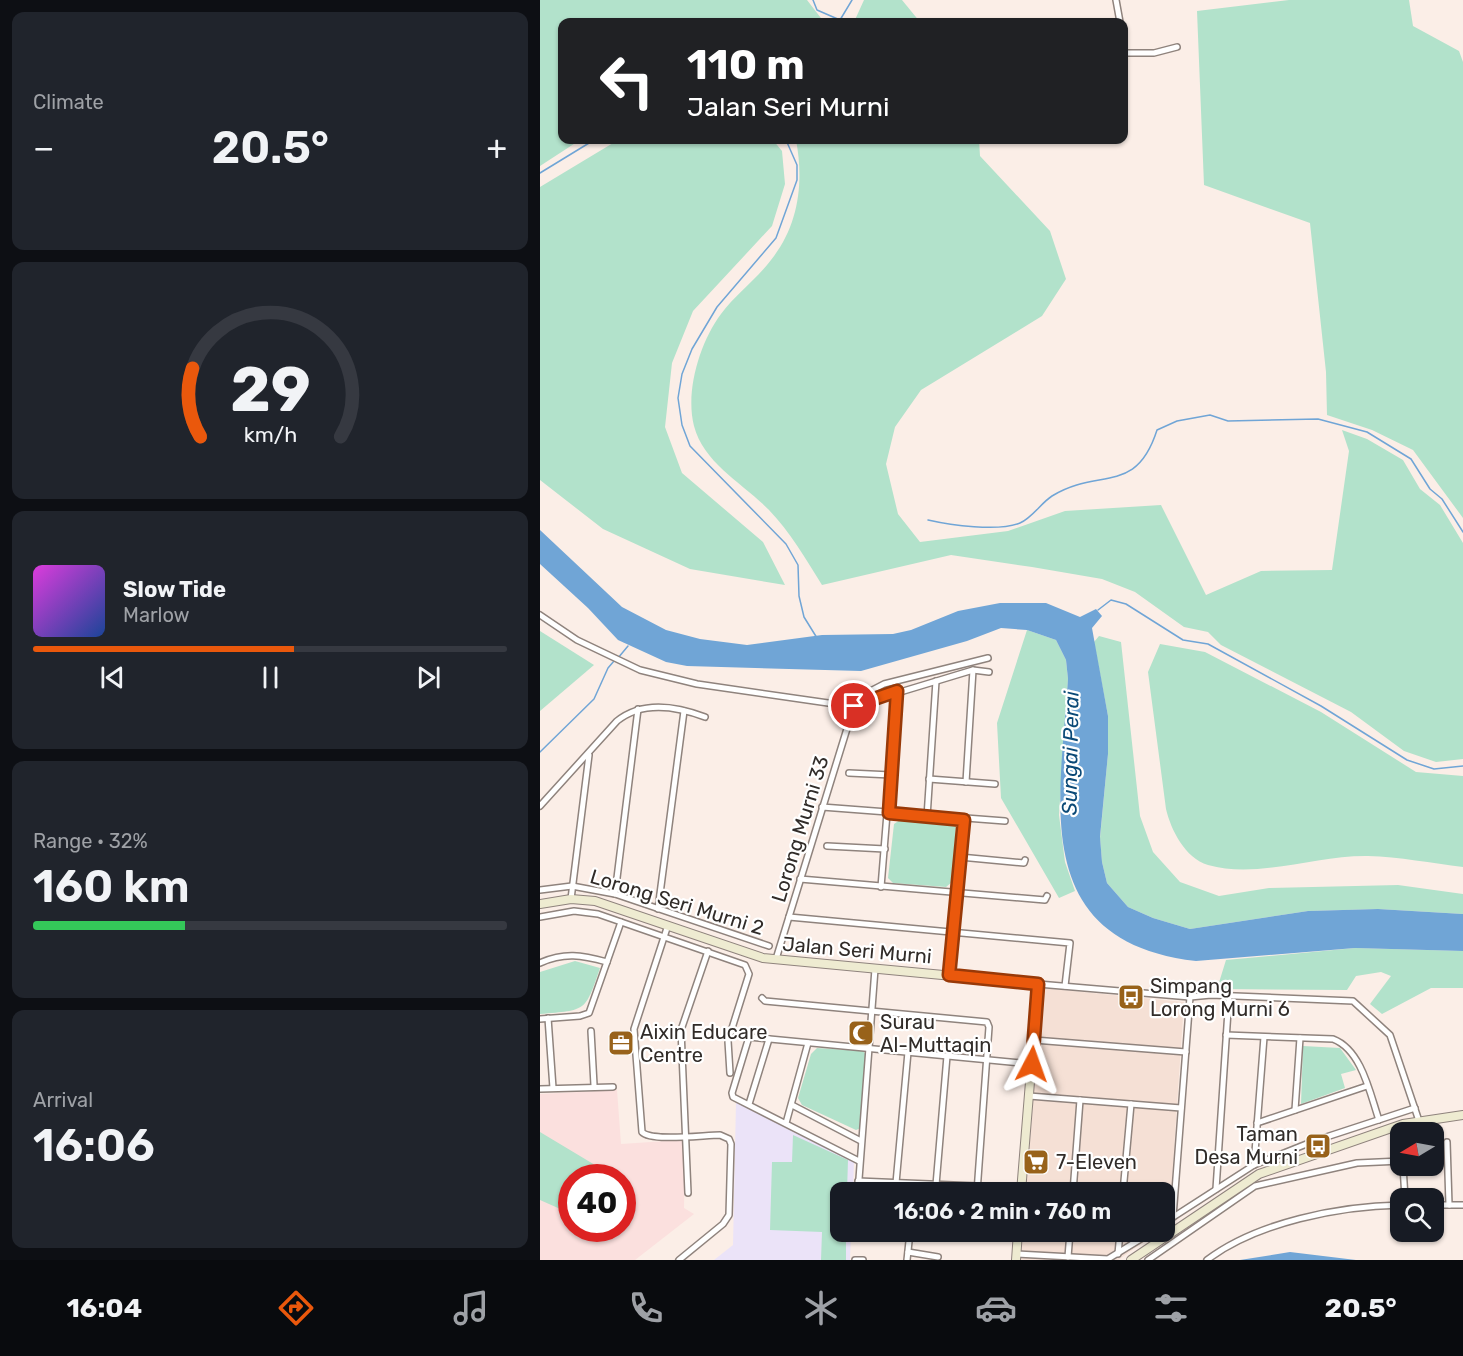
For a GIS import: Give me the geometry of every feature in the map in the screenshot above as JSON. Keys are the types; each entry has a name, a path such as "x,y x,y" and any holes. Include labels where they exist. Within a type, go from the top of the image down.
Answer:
{"street":[{"path":"1116,0 1119,18"},
{"path":"1128,51 1154,53 1177,47"},
{"path":"540,615 577,640 640,670 697,684 835,704 859,697 884,684 988,658"},
{"path":"966,782 974,670"},
{"name":"Lorong Murni 33","path":"776,959 854,706 897,691 974,670 989,672"},
{"path":"927,817 936,681"},
{"path":"881,887 889,813 897,691"},
{"path":"540,806 617,721 638,710 656,706 705,717"},
{"path":"615,894 638,710"},
{"path":"657,909 684,711"},
{"path":"571,899 590,753"},
{"path":"849,773 891,775"},
{"path":"929,779 995,784"},
{"path":"822,807 964,820 1005,821"},
{"path":"949,975 964,820"},
{"path":"827,846 885,849"},
{"path":"960,857 1024,863 1025,860"},
{"path":"800,879 1045,900 1047,896"},
{"name":"Lorong Seri Murni 2","path":"540,890 572,886 615,894 769,946"},
{"name":"Jalan Seri Murni","path":"540,904 571,899 595,901 753,954 776,959 1190,997 1229,996 1358,1003 1390,1035 1415,1108"},
{"path":"540,916 574,911 621,922 745,965 749,974 728,1041 730,1073"},
{"path":"789,917 1070,943 1065,986"},
{"path":"540,1019 580,1016 588,1012 621,922"},
{"path":"668,925 634,1029 641,1129 644,1135 658,1137 720,1135 730,1141 730,1210 723,1224 679,1260"},
{"path":"688,1194 681,1030 708,951"},
{"path":"540,963 568,955 586,956 607,962"},
{"path":"858,1182 875,969"},
{"path":"1022,1182 1038,984"},
{"path":"1216,1189 1229,996"},
{"path":"1175,1193 1190,997"},
{"path":"762,998 765,1001 987,1022 989,1028 978,1182"},
{"path":"548,1018 553,1088"},
{"path":"591,1031 594,1085"},
{"path":"1226,1035 1341,1042 1357,1059 1379,1120"},
{"path":"859,1161 732,1093 749,1037 1032,1064"},
{"path":"1254,1165 1264,1037"},
{"path":"1295,1110 1300,1038"},
{"path":"749,1104 769,1039"},
{"path":"1034,1040 1186,1052"},
{"path":"786,1123 808,1043"},
{"path":"896,1182 908,1052"},
{"path":"936,1182 947,1056"},
{"path":"540,1089 594,1085 599,1088 613,1087"},
{"path":"1257,1123 1367,1086"},
{"path":"1029,1096 1182,1108"},
{"path":"1074,1182 1080,1100"},
{"path":"1124,1182 1131,1104"},
{"path":"792,1105 861,1141"},
{"path":"1175,1216 1254,1165 1415,1108 1419,1120"},
{"path":"1131,1260 1250,1184 1340,1145 1419,1120 1463,1115"},
{"path":"1447,1142 1449,1205"},
{"path":"1148,1260 1250,1184 1357,1163 1390,1162"},
{"path":"1444,1205 1463,1204"},
{"path":"1207,1260 1228,1247 1274,1226 1366,1205 1390,1205"},
{"path":"907,1260 909,1242"},
{"path":"1017,1242 1016,1257 1068,1257 1100,1260 1118,1254 1137,1242"},
{"path":"1068,1257 1069,1242"},
{"path":"1118,1254 1119,1242"},
{"path":"908,1252 938,1257"},
{"path":"855,1260 863,1260"}],"shaded area":[{"path":"1042,988 1184,1002 1172,1182 1027,1182"},
{"path":"617,1090 621,1144 681,1140 685,1144 684,1208 694,1214 635,1260 540,1260 540,1094"},
{"path":"736,1102 854,1161 853,1182 830,1182 830,1242 851,1242 850,1260 714,1260 733,1245"},
{"path":"1022,1242 1144,1242 1118,1260 1021,1260"}],"green space":[{"path":"540,0 807,0 821,18 558,18 558,144 574,144 540,166"},
{"path":"864,0 902,0 917,18 856,18"},
{"path":"1289,0 1409,0 1413,26 1459,51 1463,62 1463,518 1413,450 1372,430 1327,415 1326,372 1310,223 1204,185 1197,11"},
{"path":"611,144 776,144 782,151 785,184 772,226 693,311 672,363 665,427 682,473 763,542 785,585 690,569 603,529 540,480 540,187"},
{"path":"796,144 979,144 980,156 1050,231 1066,279 1042,316 921,390 895,427 886,464 898,514 920,542 1008,531 1065,511 1161,505 1206,595 1261,571 1332,570 1349,451 1342,430 1367,439 1403,460 1420,489 1440,505 1463,543 1463,759 1436,762 1404,751 1351,712 1221,645 1208,632 1184,627 1135,592 1102,579 951,555 822,585 777,518 706,452 694,426 691,398 696,367 713,325 771,260 788,232 797,203"},
{"path":"1027,630 1056,640 1066,660 1068,679 1059,815 1065,862 1075,891 1059,898 1001,798 997,723"},
{"path":"540,631 594,665 540,711"},
{"path":"1099,636 1121,642 1140,816 1153,852 1180,882 1219,896 1269,888 1398,885 1463,894 1463,914 1378,909 1308,911 1190,929 1153,918 1128,907 1107,883 1102,862 1100,838 1108,754 1108,716 1094,642"},
{"path":"1160,644 1205,652 1321,712 1416,772 1463,776 1463,867 1368,856 1267,868 1227,869 1208,865 1192,856 1175,834 1166,809 1148,672"},
{"path":"900,820 956,825 952,882 946,887 893,883 888,878 894,824"},
{"path":"1355,948 1463,951 1463,988 1431,988 1382,1014 1370,1004 1391,976 1381,972 1356,976 1347,990 1217,989 1226,960"},
{"path":"575,961 600,968 587,1001 576,1009 540,1014 540,972"},
{"path":"1303,1046 1340,1048 1356,1070 1341,1074 1345,1088 1301,1104"},
{"path":"817,1048 863,1051 867,1056 861,1128 856,1130 802,1105 798,1098 811,1054"},
{"path":"540,1132 593,1164 558,1164 558,1208 540,1200"},
{"path":"793,1135 848,1160 847,1182 830,1182 830,1242 846,1242 846,1260 821,1260 822,1232 770,1230 772,1162 792,1162"}],"water":[{"name":"Sungai Perai","path":"540,530 622,607 666,630 700,639 747,645 822,635 893,634 911,630 958,611 1000,603 1046,603 1080,617 1096,609 1102,616 1092,628 1108,716 1108,754 1100,837 1102,862 1107,883 1128,907 1153,918 1190,929 1308,911 1378,909 1463,914 1463,951 1355,948 1196,961 1142,948 1104,926 1080,895 1066,859 1061,817 1061,772 1068,679 1066,660 1056,640 1027,630 1001,628 967,641 861,671 687,666 666,662 618,640 588,608 540,564"},
{"path":"1290,1252 1356,1260 1240,1260"}],"waterway":[{"path":"813,0 817,10 835,18"},
{"path":"841,18 852,0"},
{"path":"540,173 587,144"},
{"path":"788,144 797,165 797,180 776,238 717,307 692,349 682,374 678,398 682,425 690,446 786,544 798,565 799,596 804,617 817,638"},
{"path":"928,520 961,526 987,527 1011,526 1020,523 1029,518 1052,496 1069,488 1127,472 1138,464 1148,451 1157,430 1177,421 1210,415 1228,421 1318,419 1367,432 1411,459 1430,489 1442,499 1463,532"},
{"path":"1098,610 1111,600 1126,604 1183,640 1208,644 1321,706 1407,760 1434,769 1463,766"},
{"path":"618,658 628,646"},
{"path":"540,752 594,699 608,668 614,661"}],"place":[{"name":"Simpang Lorong Murni 6","path":"1131,997"},
{"name":"Surau Al-Muttaqin","path":"861,1033"},
{"name":"Aixin Educare Centre","path":"621,1043"},
{"name":"Taman Desa Murni","path":"1318,1146"},
{"name":"7-Eleven","path":"1036,1162"}],"route":[{"path":"854,706 897,691 889,813 964,820 949,975 1038,984 1032,1064"}]}
